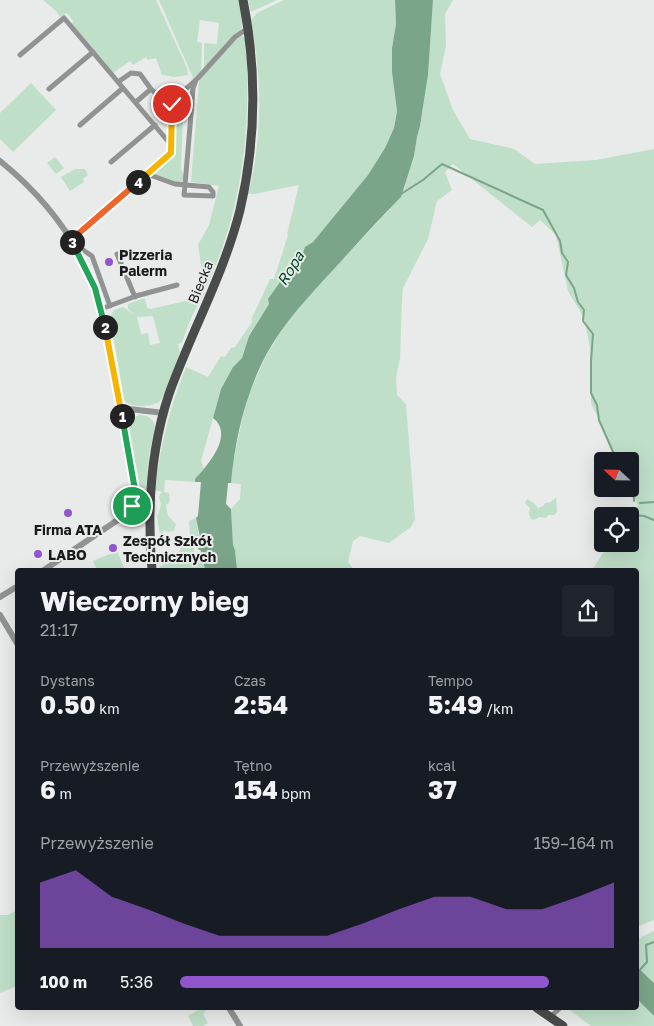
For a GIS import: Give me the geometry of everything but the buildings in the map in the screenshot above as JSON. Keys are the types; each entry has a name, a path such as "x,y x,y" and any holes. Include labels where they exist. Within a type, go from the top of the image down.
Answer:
{"main road":[{"name":"Biecka","path":"152,568 149,518 152,479 155,451 164,413 179,366 219,271 239,212 247,174 254,89 248,28 243,0"},
{"path":"539,1010 563,1026"}],"street":[{"path":"20,55 64,18 172,146"},
{"path":"71,240 171,153 172,104 234,37 248,28"},
{"path":"49,89 93,52"},
{"path":"118,82 131,73 140,74 151,89 172,109"},
{"path":"147,174 175,184 185,185 210,187 213,196 184,195 185,185 192,103 193,88 198,78"},
{"path":"80,125 123,88"},
{"path":"136,102 151,89"},
{"path":"179,96 187,96 192,103"},
{"path":"111,162 155,125"},
{"path":"0,161 19,176 60,223 78,252 95,288 101,310 134,486 134,503 125,515 47,568"},
{"path":"78,252 83,250 92,256 110,306"},
{"path":"117,254 135,297"},
{"path":"101,310 135,297 177,285"},
{"path":"120,408 164,413"},
{"path":"0,597 15,588"},
{"path":"0,615 15,640"},
{"path":"230,1010 240,1026"},
{"path":"550,1017 558,1010"}],"shaded area":[{"path":"43,0 156,0 187,68 188,75 174,77 162,75 156,58 148,60 146,57 133,65 130,61 113,73 72,24 73,21 67,13 60,17"},
{"path":"159,0 238,0 243,23 242,28 204,69 204,43 217,44 219,23 200,20 197,42 202,43 201,72 194,80"},
{"path":"248,0 277,0 251,12"},
{"path":"284,0 395,0 396,24 392,48 392,72 397,111 394,128 385,148 368,175 313,242 305,247 302,255 293,258 269,304 249,335 242,358 233,367 221,389 201,461 204,469 195,479 195,482 165,480 164,492 169,493 170,498 169,503 166,505 168,516 176,524 174,531 168,532 164,530 160,534 157,517 161,505 159,496 162,492 155,490 157,473 170,413 186,367 208,377 221,356 225,357 231,348 235,347 252,322 252,318 270,279 274,279 288,235 299,185 248,194 256,151 259,107 257,63 251,20 257,13"},
{"path":"433,0 453,0 445,14 446,45 440,74 453,110 470,139 514,149 535,164 596,160 654,149 654,920 639,926 639,568 593,568 604,552 639,552 639,507 636,507 638,505 634,498 639,498 639,452 614,452 591,403 590,347 584,318 568,291 556,235 540,220 532,227 453,164 445,172 452,190 437,201 428,239 403,288 400,359 396,377 397,395 406,404 415,519 411,527 389,543 360,536 353,541 348,562 352,568 237,568 233,545 231,509 240,499 241,484 231,483 233,461 249,393 266,356 283,328 301,304 401,197 414,156 428,75"},
{"path":"238,37 244,37 246,43 247,75 247,106 242,169 228,230 218,260 205,289 198,245 209,225 219,186 191,182 199,82"},
{"path":"31,83 56,110 13,152 0,139 0,113"},
{"path":"183,98 189,100 191,104 183,118 181,169 184,176 180,183 155,175 152,172 173,158 173,105"},
{"path":"55,157 64,168 56,174 47,163"},
{"path":"75,169 85,169 88,175 83,179 84,182 70,191 61,177"},
{"path":"203,291 204,294 191,318 182,343 178,344 180,352 162,398 160,401 149,405 136,406 127,403 123,399 110,317 114,310 123,307 136,316 128,309 128,304 145,298 147,308 151,309 194,299","holes":["153,316 160,343 150,345 148,333 141,334 137,317"]},
{"path":"139,415 149,418 155,426 149,456 143,522 141,523 137,511 140,494 139,483 128,428 131,419"},
{"path":"556,497 557,512 554,515 548,515 546,518 531,519 529,514 530,508 525,503 527,499 538,508 545,503 551,502"},
{"path":"196,518 199,537 190,536 189,521"},
{"path":"184,541 195,543 193,557 200,557 201,551 205,568 159,568 176,555"},
{"path":"117,551 124,568 96,568 93,561"},
{"path":"15,911 15,987 0,993 0,915 8,915"},
{"path":"654,931 654,983 639,969 639,939"},
{"path":"639,1001 654,1016 654,1026 591,1026 570,1010 639,1010"},
{"path":"198,1010 206,1010 203,1014 208,1023 203,1026 193,1026 188,1016"}],"water":[{"name":"Ropa","path":"395,0 433,0 428,75 420,126 414,156 401,197 297,310 266,355 247,401 238,434 231,483 228,483 226,504 231,509 233,545 237,568 205,568 201,551 198,549 201,542 196,518 198,516 201,482 195,482 195,479 212,458 220,441 219,425 213,418 221,389 233,367 242,358 249,336 269,304 268,299 285,275 293,258 302,255 305,247 313,242 368,175 385,148 394,128 397,111 392,72 392,48 396,24"},
{"path":"639,969 654,983 654,1016 639,1001"}],"waterway":[{"path":"401,194 423,180 442,164 543,210 560,241 562,253 568,262 566,275 574,288 578,302 584,310 583,321 593,334 591,393 597,405 599,420 613,452"},
{"path":"640,503 654,502"},
{"path":"639,516 654,520"},
{"path":"639,971 647,962 646,945 654,942"}],"place":[{"name":"Pizzeria Palerm","path":"109,262"},
{"name":"Firma ATA","path":"68,513"},
{"name":"Zespół Szkół Technicznych","path":"113,548"},
{"name":"LABO","path":"38,554"}],"route":[{"path":"132,506 135,498 134,486 104,321 95,288 71,240 171,153 172,104"}]}
